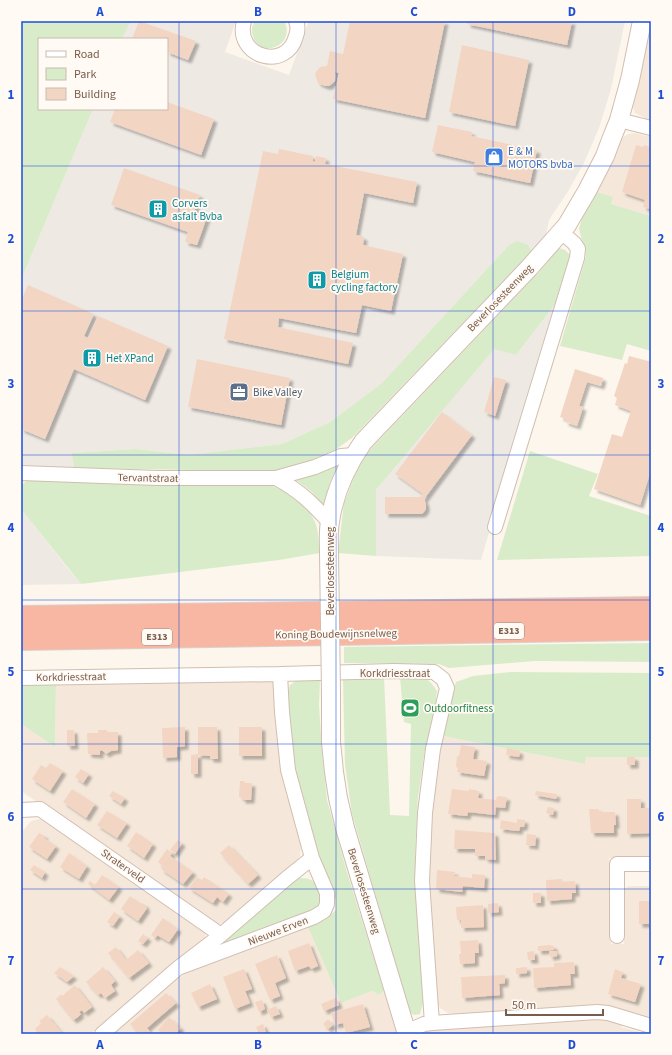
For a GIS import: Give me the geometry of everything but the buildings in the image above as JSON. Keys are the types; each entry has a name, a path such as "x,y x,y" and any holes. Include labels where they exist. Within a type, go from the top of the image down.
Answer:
{"highway":[{"name":"Koning Boudewijnsnelweg","path":"21,617 651,608"},
{"name":"Koning Boudewijnsnelweg","path":"21,638 651,629"}],"street":[{"path":"244,21 243,32 249,48 261,55 274,57 290,49 295,41 297,33 296,21"},
{"name":"Beverlosesteenweg","path":"407,1033 347,834 338,798 331,742 328,553 330,523 336,492 347,467 363,442 529,268 561,232 587,191 605,156 619,120 630,80 642,21"},
{"path":"619,120 651,128"},
{"path":"495,527 577,258 578,249 574,243 561,232"},
{"name":"Tervantstraat","path":"21,473 157,478 276,478 315,467 341,456 354,455"},
{"path":"276,478 301,494 330,523"},
{"name":"Korkdriesstraat","path":"21,678 394,671 434,672 443,679 447,688 433,748 425,813 422,881 432,1023"},
{"name":"Nieuwe Erven","path":"178,968 314,917 324,911 327,904 327,893 312,858 288,770 280,674"},
{"name":"Straterveld","path":"21,810 40,809 221,935"},
{"name":"Nieuwe Erven","path":"102,1034 178,968 221,935 312,858"},
{"path":"617,936 617,864 651,864"},
{"path":"407,1033 424,1024 432,1023 597,1012 608,1013 651,1026"}],"shaded area":[{"path":"127,21 236,21 225,52 289,75 309,21 625,21 611,89 599,128 584,163 567,193 549,220 546,235 532,251 528,245 509,245 382,383 330,422 282,444 188,455 136,449 73,453 74,468 21,465 21,280 93,110 168,110 168,38 122,38 129,22"},
{"path":"651,22 651,121 635,113 632,105"},
{"path":"635,133 651,137 651,216 611,204 612,197 597,192 622,138 628,134"},
{"path":"556,303 481,560 376,556 376,490 494,348 516,355"},
{"path":"21,509 69,570 81,584 21,585"},
{"path":"56,681 275,681 289,796 301,846 300,856 266,888 226,922 219,924 210,921 21,791 21,724 55,747"},
{"path":"443,736 585,764 586,757 651,757 651,857 609,858 611,944 624,944 623,892 625,888 629,886 651,886 651,1022 594,1007 457,1014 448,1013 440,1008 437,1001 429,857 436,774"},
{"path":"44,818 206,932 205,939 172,964 91,1034 21,1034 21,833 31,821"},
{"path":"307,925 341,1003 372,991 379,995 384,991 397,1034 112,1034 167,986 185,974"},
{"path":"604,1018 622,1022 621,1027 643,1033 644,1029 651,1031 651,1034 425,1034 429,1031 444,1028"}],"green space":[{"path":"21,21 130,22 122,38 38,38 38,110 93,110 21,280"},
{"path":"255,21 284,21 287,30 286,37 282,43 276,46 269,48 263,47 257,43 253,36 252,28"},
{"path":"597,192 613,197 611,204 651,216 651,351 627,344 622,360 560,346 586,256 579,229 583,215"},
{"path":"517,241 528,245 532,251 352,438 332,452 310,463 286,470 253,471 74,468 72,453 136,449 188,455 282,444 330,422 382,383 509,245"},
{"path":"559,248 565,250 569,254 570,260 567,276 556,303 516,355 494,349 376,490 376,556 338,553 344,503 355,475 367,453 539,272"},
{"path":"530,451 598,474 589,496 651,516 651,556 497,560"},
{"path":"338,464 330,482 323,507 312,492 296,480"},
{"path":"27,480 270,485 291,495 307,509 315,522 318,533 320,553 279,560 81,584 21,509 21,486"},
{"path":"651,643 651,662 535,661 449,668 439,664 344,663 344,647"},
{"path":"510,672 651,673 651,757 586,757 585,764 443,736 456,682 473,676"},
{"path":"384,676 390,815 409,816 411,724 404,722 400,677 426,678 437,691 435,707 425,749 418,797 415,856 423,1003 420,1014 415,1015 410,1013 352,814 345,764 343,678"},
{"path":"297,680 320,680 319,705 327,800 346,869 384,991 379,995 372,991 341,1003 307,925 328,917 336,910 336,900 316,852 293,768 288,691 290,685"},
{"path":"56,681 55,747 21,724 21,683"},
{"path":"299,878 309,879 318,887 321,899 317,908 312,912 219,946 220,943"}],"place":[{"name":"E & M MOTORS bvba","path":"494,157"},
{"name":"Corvers asfalt Bvba","path":"158,209"},
{"name":"Belgium cycling factory","path":"317,280"},
{"name":"Het XPand","path":"92,358"},
{"name":"Bike Valley","path":"239,392"},
{"name":"Outdoorfitness","path":"410,708"}]}
